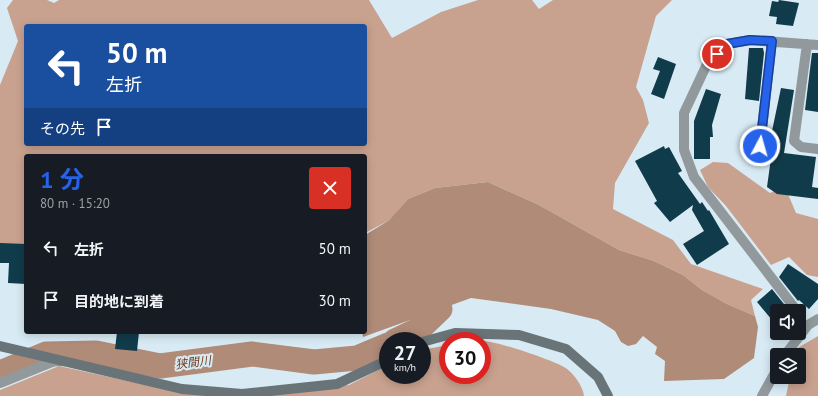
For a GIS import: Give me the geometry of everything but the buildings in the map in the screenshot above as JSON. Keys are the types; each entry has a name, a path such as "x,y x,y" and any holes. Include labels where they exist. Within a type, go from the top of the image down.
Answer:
{"street":[{"path":"792,304 694,177 684,150 684,113 708,64 727,44 750,40 818,45"},
{"path":"760,146 772,41"},
{"path":"807,44 794,141 802,147 818,149"},
{"path":"790,348 808,325 818,319"},
{"path":"431,340 455,333 518,335 566,349 598,377 608,396"},
{"path":"0,346 182,389 242,394 337,384 379,364"},
{"path":"0,383 57,360"},
{"path":"762,396 770,382"}],"shaded area":[{"path":"13,0 47,0 54,3 59,0 369,0 392,38 441,12 478,0 532,0 539,9 553,0 672,0 656,16 636,87 643,100 649,123 615,183 613,209 673,240 691,264 763,289 751,300 755,316 727,304 702,290 683,275 654,261 619,250 539,205 488,182 435,188 408,199 388,221 367,232 367,154 24,154 24,249 0,249 0,85 18,41 7,8"},
{"path":"713,162 728,163 770,193 785,187 796,213 818,219 818,277 807,275 789,257 771,265 726,206 708,187 700,170"},
{"path":"488,182 539,205 619,250 654,261 683,275 702,290 727,304 755,316 758,327 754,358 724,379 664,381 665,361 655,354 657,347 643,336 636,344 628,346 621,342 615,331 598,320 551,309 471,298 363,337 362,334 367,334 367,234 388,221 408,199 435,188"},
{"path":"818,336 818,396 786,396 789,384 806,384 806,348 798,348"},
{"path":"491,343 523,351 564,367 571,372 577,380 582,388 584,396 266,396 331,386 349,385 379,370 379,384 431,384 431,348 439,347 439,384 491,384"},
{"path":"59,366 178,392 211,396 0,396 0,390"}],"waterway":[{"name":"狭間川","path":"414,332 418,330 440,309"},
{"name":"狭間川","path":"0,373 46,354 96,353 160,366 252,354 314,362 357,358 379,349"}],"route":[{"path":"717,54 727,44 750,40 772,41 760,146"}]}
